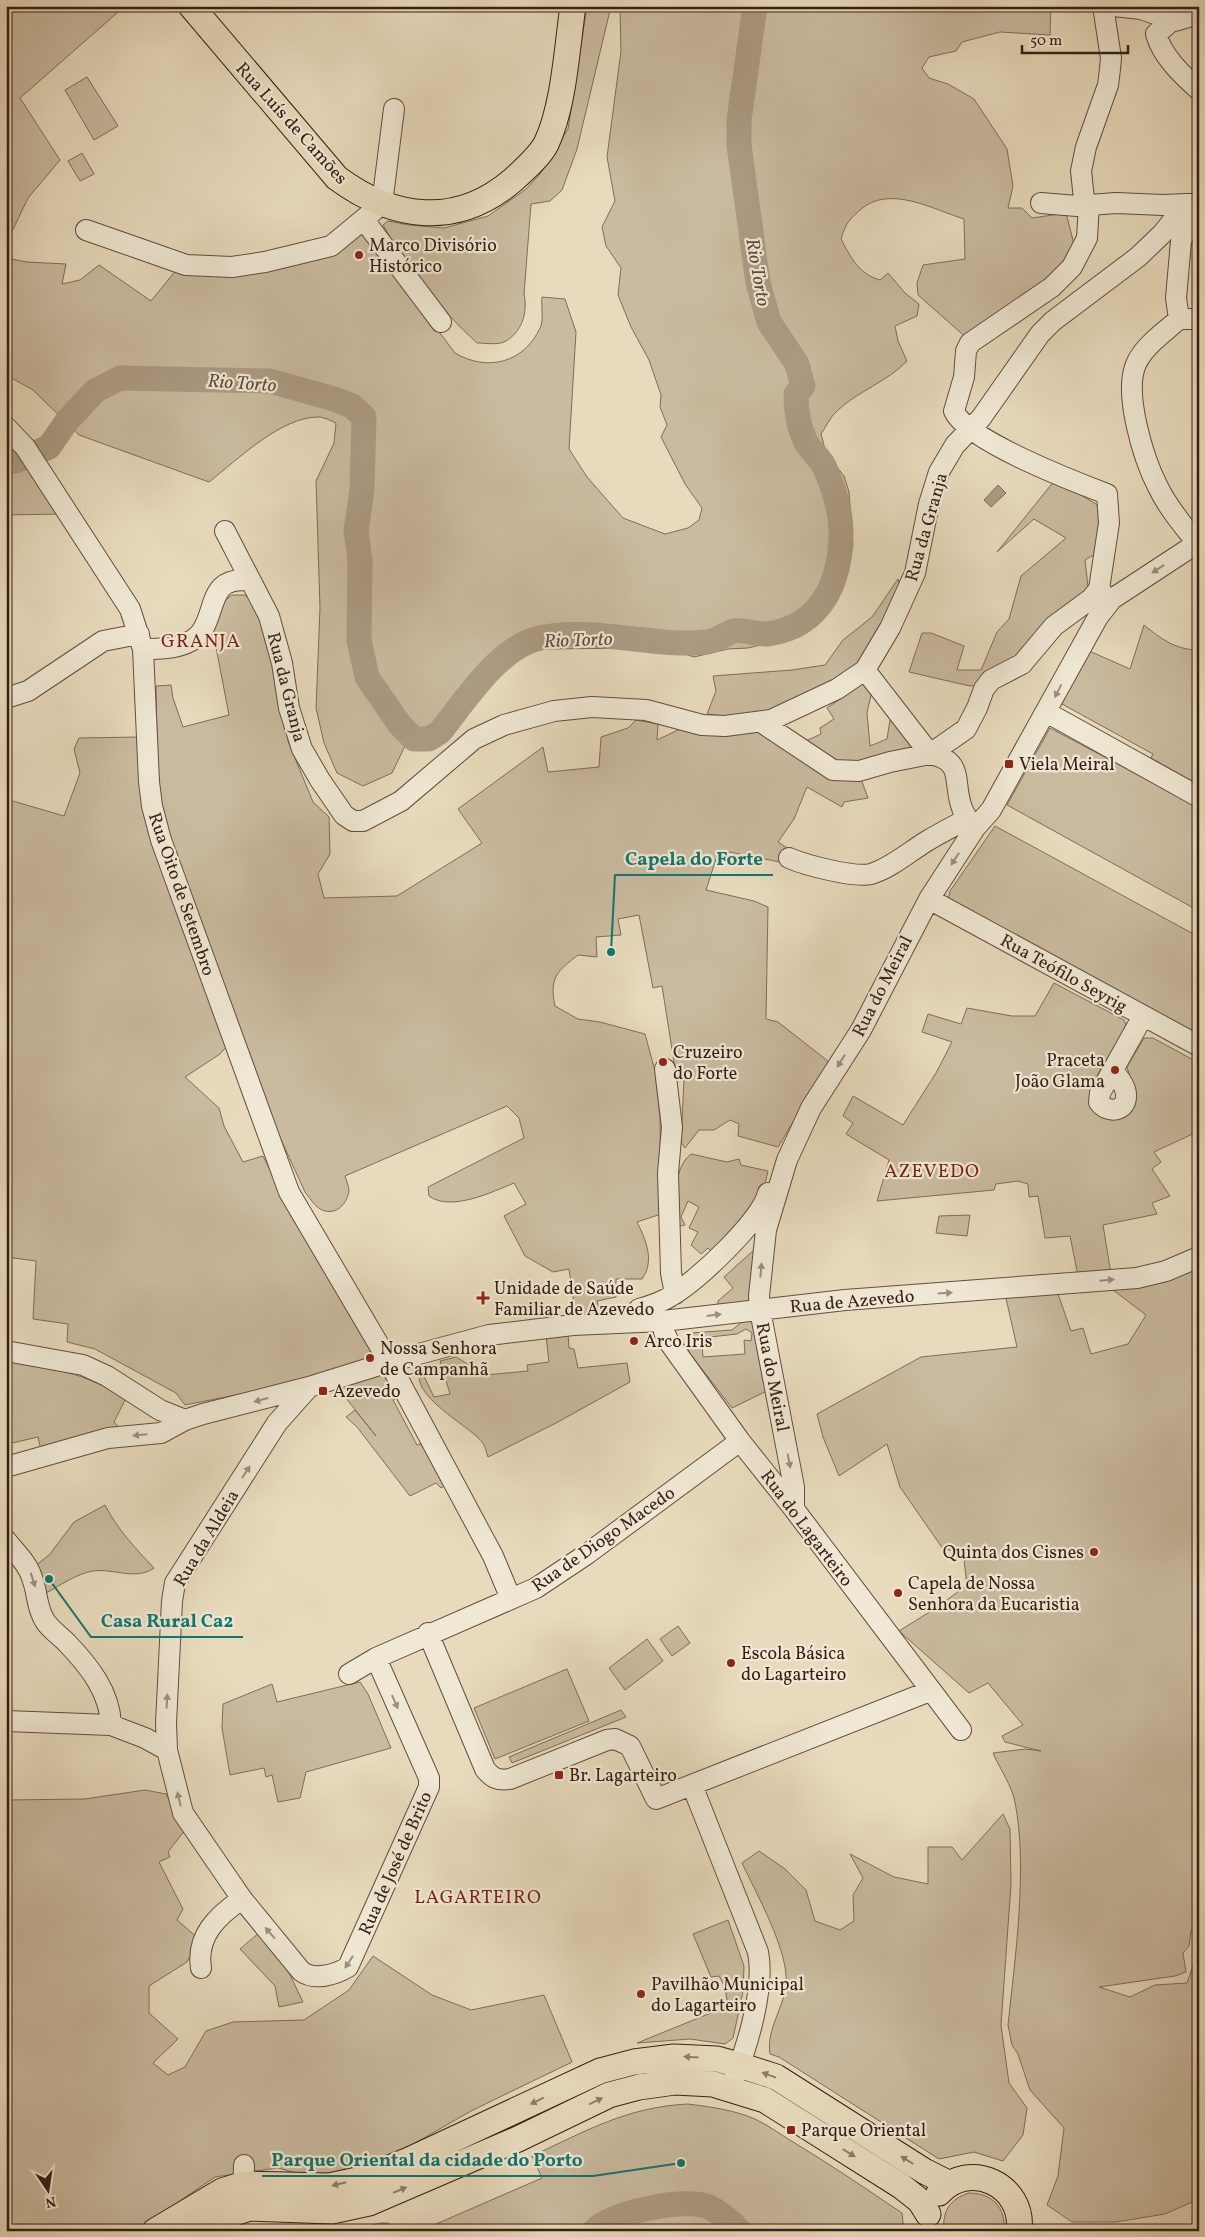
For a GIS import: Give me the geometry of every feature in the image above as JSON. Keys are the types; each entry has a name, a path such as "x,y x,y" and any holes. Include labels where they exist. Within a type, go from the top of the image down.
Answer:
{"main road":[{"name":"Rua Luís de Camões","path":"192,6 337,178 360,195 373,212 401,210 429,214 471,208 496,194 524,171 545,145 552,128 565,64 573,6"},
{"path":"154,2231 222,2191 244,2175 329,2186 362,2179 409,2160 600,2071 634,2062 674,2056 717,2059 776,2077 924,2171 950,2184"},
{"path":"204,2231 232,2214 250,2208 332,2211 370,2203 518,2139 609,2095 639,2087 675,2082 713,2084 765,2100 893,2181 920,2201 928,2223"},
{"path":"928,2223 940,2192 950,2184 963,2178 976,2177 996,2183 1012,2196 1025,2228"}],"street":[{"path":"930,754 966,729 984,689 991,680 1022,664 1054,626 1092,598 1104,595 1109,523 1107,494 1068,479 970,429 957,418 954,411 964,377 966,351 970,343 1052,287 1072,267 1087,238 1089,205 1084,198 1081,171 1086,147 1108,84 1111,58 1103,6"},
{"path":"1114,6 1141,9 1175,21 1199,14"},
{"path":"1169,20 1168,24 1156,34 1158,40 1166,55 1199,90"},
{"path":"86,230 186,265 232,267 265,262 331,246 373,212 394,108"},
{"path":"1041,203 1089,205 1116,202 1163,205 1195,203 1180,241 1176,298 1189,319 1145,350 1136,363 1133,397 1142,445 1157,486 1173,514 1198,542"},
{"name":"Rua da Granja","path":"225,531 269,616 282,663 289,708 302,749 320,780 344,814 353,821 363,821 401,801 474,739 504,725 554,711 592,707 620,708 646,710 702,725 725,726 761,722 802,707 837,689 865,670 890,628 915,573 929,504 940,472 955,445 981,418 1040,334 1053,321 1138,257 1195,203"},
{"path":"373,212 441,322"},
{"name":"Rua Oito de Setembro","path":"6,427 25,447 130,609 141,642 149,782 152,806 161,840 286,1185 390,1362 493,1556 512,1599"},
{"name":"Rua do Meiral","path":"794,1509 794,1487 760,1310 759,1296 766,1230 783,1172 812,1108 861,1030 929,899 971,824 991,810 1046,712 1098,617 1104,595 1198,542"},
{"path":"6,698 28,690 103,641 141,642 168,648 189,642 199,635 205,626 215,595 226,584 238,579 251,581"},
{"path":"865,670 930,754"},
{"path":"1046,712 1199,798"},
{"path":"761,722 833,770 859,771 890,762 930,754 940,756 955,769 961,806 971,824 927,840 890,865 870,874 837,871 789,858"},
{"name":"Rua Teófilo Seyrig","path":"929,899 1199,1046"},
{"path":"1113,1071 1142,1016"},
{"path":"665,1069 672,1127 668,1173 671,1273 675,1294"},
{"path":"644,1307 675,1294 741,1234 766,1203 770,1186 783,1172"},
{"path":"666,1321 766,1230"},
{"name":"Rua de Azevedo","path":"6,1467 108,1438 161,1433 185,1420 309,1388 390,1362 489,1335 573,1324 666,1321 845,1300 1137,1278 1166,1271 1199,1257"},
{"name":"Rua do Lagarteiro","path":"666,1321 664,1332 669,1342 740,1441 794,1509 961,1730"},
{"path":"6,1351 83,1365 107,1376 160,1410 185,1420"},
{"name":"Rua da Aldeia","path":"300,1971 242,1899 183,1813 167,1750 166,1723 172,1601 175,1583 277,1423 309,1388"},
{"name":"Rua de Diogo Macedo","path":"349,1674 376,1658 428,1633 536,1588 587,1554 740,1441"},
{"path":"6,1540 29,1569 35,1588 36,1600 46,1623 83,1660 102,1688 111,1712 111,1725"},
{"path":"428,1633 485,1769 490,1776 497,1780 510,1779 607,1740 615,1739 630,1746 656,1799 930,1691"},
{"name":"Rua de José de Brito","path":"300,1971 314,1977 340,1972 348,1967 428,1794 429,1778 376,1658"},
{"path":"6,1721 111,1725 145,1738 167,1750"},
{"path":"692,1785 758,1952 761,1968 761,1982 739,2065 730,2088"},
{"path":"201,1968 199,1957 202,1942 208,1930 223,1913 242,1899"},
{"path":"185,2231 238,2204 242,2200 244,2175"}],"shaded area":[{"path":"6,6 125,6 20,98 60,160 28,198 6,244"},
{"path":"587,6 611,6 577,149 562,190 550,201 531,204 524,315 519,328 504,342 495,344 477,343 425,288 383,225 388,221 444,228 488,216 525,190 540,174 568,129"},
{"path":"623,6 1051,6 1050,35 1000,32 962,42 956,51 929,57 922,68 929,78 948,84 974,99 1007,149 1013,186 1008,208 1022,208 1032,218 1066,213 1075,248 1058,274 969,340 918,295 917,283 923,265 965,259 964,219 925,205 897,199 884,199 871,203 860,210 844,229 841,239 852,259 866,274 880,280 888,273 905,293 919,304 917,316 895,326 898,341 907,361 891,375 845,404 832,416 821,434 826,453 844,476 849,492 853,545 846,579 831,607 820,619 798,636 748,648 728,649 694,657 672,650 650,648 543,649 522,653 502,666 464,715 435,744 405,746 392,773 363,786 337,773 324,743 316,708 320,608 316,481 334,443 336,423 318,417 289,424 260,441 209,482 79,435 33,390 6,375 6,258 27,262 66,264 62,284 80,280 99,265 151,301 177,269 213,275 362,229 455,353 467,359 492,363 504,361 515,356 533,340 541,325 542,297 565,299 576,332 569,449 587,477 623,518 665,534 688,528 699,520 702,508 685,484 661,437 667,425 660,407 661,395 649,360 631,327 618,295 621,268 606,246 602,227 615,201 607,157 621,51 620,10"},
{"path":"87,77 118,126 94,140 65,90"},
{"path":"82,153 94,174 80,181 68,161"},
{"path":"6,438 61,514 6,515"},
{"path":"1055,480 1096,504 1102,514 1102,550 1085,560 1089,595 1021,659 981,685 970,686 909,672 922,633 931,633 964,646 957,670 981,670 997,632 1009,619 1021,576 1066,538 1034,519 997,552"},
{"path":"998,485 1006,493 991,507 984,500"},
{"path":"898,579 901,590 857,665 837,681 776,713 745,718 707,714 716,691 713,676 792,670 825,665 843,640 872,617"},
{"path":"232,595 245,595 258,608 279,678 288,741 313,802 329,817 330,854 318,874 324,898 397,896 482,843 458,809 543,747 548,772 599,767 601,737 628,728 636,720 658,724 657,740 680,729 719,735 764,732 861,779 868,798 844,802 842,807 807,787 794,819 778,842 792,851 785,863 719,850 706,890 754,901 768,907 766,1019 778,1022 829,1062 778,1147 738,1136 739,1124 730,1120 714,1130 699,1130 685,1148 681,1142 684,1080 677,1081 662,986 653,988 639,915 618,919 621,935 596,937 597,957 578,955 556,976 553,988 555,1006 578,1019 600,1022 645,1034 655,1071 660,1118 661,1214 637,1222 648,1250 649,1258 646,1272 642,1279 616,1279 616,1297 597,1301 601,1316 576,1318 569,1269 553,1272 525,1256 504,1216 526,1204 514,1183 472,1199 460,1201 448,1202 429,1196 428,1187 524,1138 519,1118 507,1106 345,1176 349,1189 348,1195 341,1207 334,1211 325,1211 319,1208 305,1192 262,1098 166,829 158,788 156,686 171,685 173,698 183,727 229,715 215,642 208,642 223,602"},
{"path":"1144,625 1169,643 1191,650 1199,650 1199,785 1151,758 1153,754 1062,704 1087,650 1130,669"},
{"path":"865,682 871,695 867,713 870,746 887,739 890,720 894,718 921,753 843,768 789,737 808,740 821,734 820,728 834,719 827,708"},
{"path":"1050,728 1199,807 1199,911 1007,805"},
{"path":"139,737 226,1047 220,1054 185,1077 219,1108 224,1126 243,1162 263,1156 305,1239 370,1350 370,1358 282,1386 185,1405 176,1393 95,1349 67,1342 68,1324 33,1319 36,1261 6,1257 6,799 64,816 80,773 74,749 79,738"},
{"path":"995,826 1199,937 1199,1038 948,900 950,891"},
{"path":"1054,983 1124,1020 1126,1025 1122,1035 1096,1077 1091,1098 1094,1108 1135,1093 1127,1067 1144,1038 1153,1038 1199,1063 1199,1131 1154,1152 1161,1162 1152,1169 1170,1196 1152,1203 1157,1214 1103,1225 1111,1274 1078,1276 1070,1236 1045,1238 1038,1196 1029,1197 1028,1184 1018,1181 996,1184 994,1190 877,1201 889,1160 846,1134 853,1123 843,1116 853,1096 903,1125 936,1073 952,1042 922,1032 928,1014 961,1024 967,1008 1012,1016 1035,1016"},
{"path":"691,1154 727,1162 739,1159 741,1165 768,1171 763,1192 714,1254 708,1248 701,1254 691,1245 698,1232 689,1228 699,1207 688,1201 681,1217 685,1225 677,1227 676,1187 680,1169"},
{"path":"970,1215 967,1236 936,1233 939,1216"},
{"path":"755,1249 754,1300 718,1306 718,1301 733,1288 724,1277"},
{"path":"1199,1266 1199,1929 1191,1931 1189,1946 1183,1953 1186,1972 1175,1976 1099,1987 1130,1997 1155,1985 1187,1983 1196,1957 1199,1961 1199,2199 1165,2214 1116,2222 1072,2222 1047,2205 1058,2176 1064,2128 1030,2090 1018,2054 1012,2045 1008,2025 1019,1913 1019,1828 1015,1802 1009,1784 993,1753 1025,1749 1041,1751 1005,1742 1002,1736 1023,1725 988,1683 969,1693 899,1631 939,1606 967,1585 963,1552 943,1549 900,1487 887,1444 839,1476 823,1437 817,1414 921,1357 1017,1347 1005,1294 1057,1291 1071,1331 1083,1328 1091,1354 1128,1344 1146,1315 1109,1287"},
{"path":"753,1320 771,1389 732,1408 688,1351 691,1346 702,1344 703,1357 745,1354 744,1340 751,1341 752,1333 746,1329 737,1334 692,1339 691,1333 732,1330 743,1321"},
{"path":"568,1333 569,1348 574,1349 578,1368 627,1363 630,1382 556,1423 488,1457 482,1442 431,1400 423,1390 419,1380 421,1370 434,1397 450,1394 440,1361 456,1357 486,1375 528,1371 527,1365 549,1362 546,1336"},
{"path":"6,1358 53,1368 82,1377 126,1398 114,1422 121,1430 41,1451 38,1437 8,1444"},
{"path":"379,1373 387,1375 399,1397 393,1400 417,1445 424,1443 444,1486 441,1488 436,1483 410,1496 357,1427 346,1417 355,1410 376,1436 338,1388"},
{"path":"105,1505 121,1531 154,1568 140,1574 101,1571 87,1572 46,1593 33,1568 50,1554 74,1522"},
{"path":"678,1626 690,1643 672,1656 660,1639"},
{"path":"647,1639 663,1661 625,1690 609,1668"},
{"path":"567,1669 589,1721 495,1759 474,1708"},
{"path":"360,1682 368,1694 391,1748 306,1772 300,1798 278,1802 272,1775 266,1777 264,1768 230,1775 222,1728 223,1704 272,1684 277,1702"},
{"path":"621,1710 626,1717 512,1763 509,1757"},
{"path":"145,1790 166,1794 185,1830 168,1852 170,1857 159,1862 183,1909 177,1920 199,1939 187,1962 149,1986 149,2013 178,2039 153,2063 168,2075 185,2067 206,2031 233,2022 304,2020 349,1990 373,1956 432,1995 471,2010 544,1995 572,2062 471,2111 403,2150 355,2166 314,2178 278,2168 215,2177 136,2231 6,2231 6,1800 85,1799"},
{"path":"1003,1814 1010,1829 1011,1884 1001,2025 1009,2083 1027,2108 1023,2135 1003,2161 974,2152 939,2159 779,2057 770,2054 769,2045 773,2027 785,1993 786,1971 777,1939 742,1863 759,1851 785,1869 806,1890 815,1921 840,1930 854,1921 853,1895 863,1878 850,1854 894,1877 928,1884 928,1847 952,1847 962,1860"},
{"path":"728,1920 744,1966 743,1992 733,2038 725,2044 690,2039 637,2043 728,2006 725,1987 719,1976 711,1977 693,1934"},
{"path":"260,1932 279,1952 303,2002 279,2007 275,1986 240,1949"},
{"path":"688,2104 739,2113 766,2125 902,2213 904,2231 420,2231 542,2178 532,2156 589,2129 626,2115 666,2106"},
{"path":"969,2193 984,2196 996,2203 1003,2215 1004,2231 944,2231 944,2217 952,2202"},
{"path":"388,2223 395,2231 345,2231"}],"waterway":[{"name":"Rio Torto","path":"6,462 16,461 49,447 67,421 95,391 120,378 270,381 352,406 364,417 362,490 356,531 360,560 359,640 367,677 400,725 414,739 429,739 440,732 495,665 522,645 536,639 556,635 577,634 665,642 706,642 734,631 768,634 787,629 802,622 815,611 825,598 832,584 840,550 841,524 836,498 824,466 806,442 799,424 796,394 803,386 797,364 769,322 758,283 739,145 739,120 755,6"},
{"path":"594,2231 603,2224 632,2212 667,2205 684,2204 698,2204 709,2207 726,2218 740,2231"}],"place":[{"name":"Marco Divisório Histórico","path":"359,255"},
{"name":"Viela Meiral","path":"1009,764"},
{"name":"Capela do Forte","path":"611,952"},
{"name":"Cruzeiro do Forte","path":"663,1062"},
{"name":"Praceta João Glama","path":"1115,1070"},
{"name":"Unidade de Saúde Familiar de Azevedo","path":"483,1298"},
{"name":"Arco Iris","path":"634,1341"},
{"name":"Nossa Senhora de Campanhã","path":"370,1358"},
{"name":"Azevedo","path":"323,1391"},
{"name":"Quinta dos Cisnes","path":"1094,1552"},
{"name":"Casa Rural Ca2","path":"49,1579"},
{"name":"Capela de Nossa Senhora da Eucaristia","path":"898,1593"},
{"name":"Escola Básica do Lagarteiro","path":"731,1663"},
{"name":"Br. Lagarteiro","path":"559,1775"},
{"name":"Pavilhão Municipal do Lagarteiro","path":"641,1994"},
{"name":"Parque Oriental","path":"791,2130"},
{"name":"Parque Oriental da cidade do Porto","path":"681,2163"}],"district":[{"name":"GRANJA","path":"201,640"},
{"name":"AZEVEDO","path":"932,1170"},
{"name":"LAGARTEIRO","path":"478,1896"}]}
